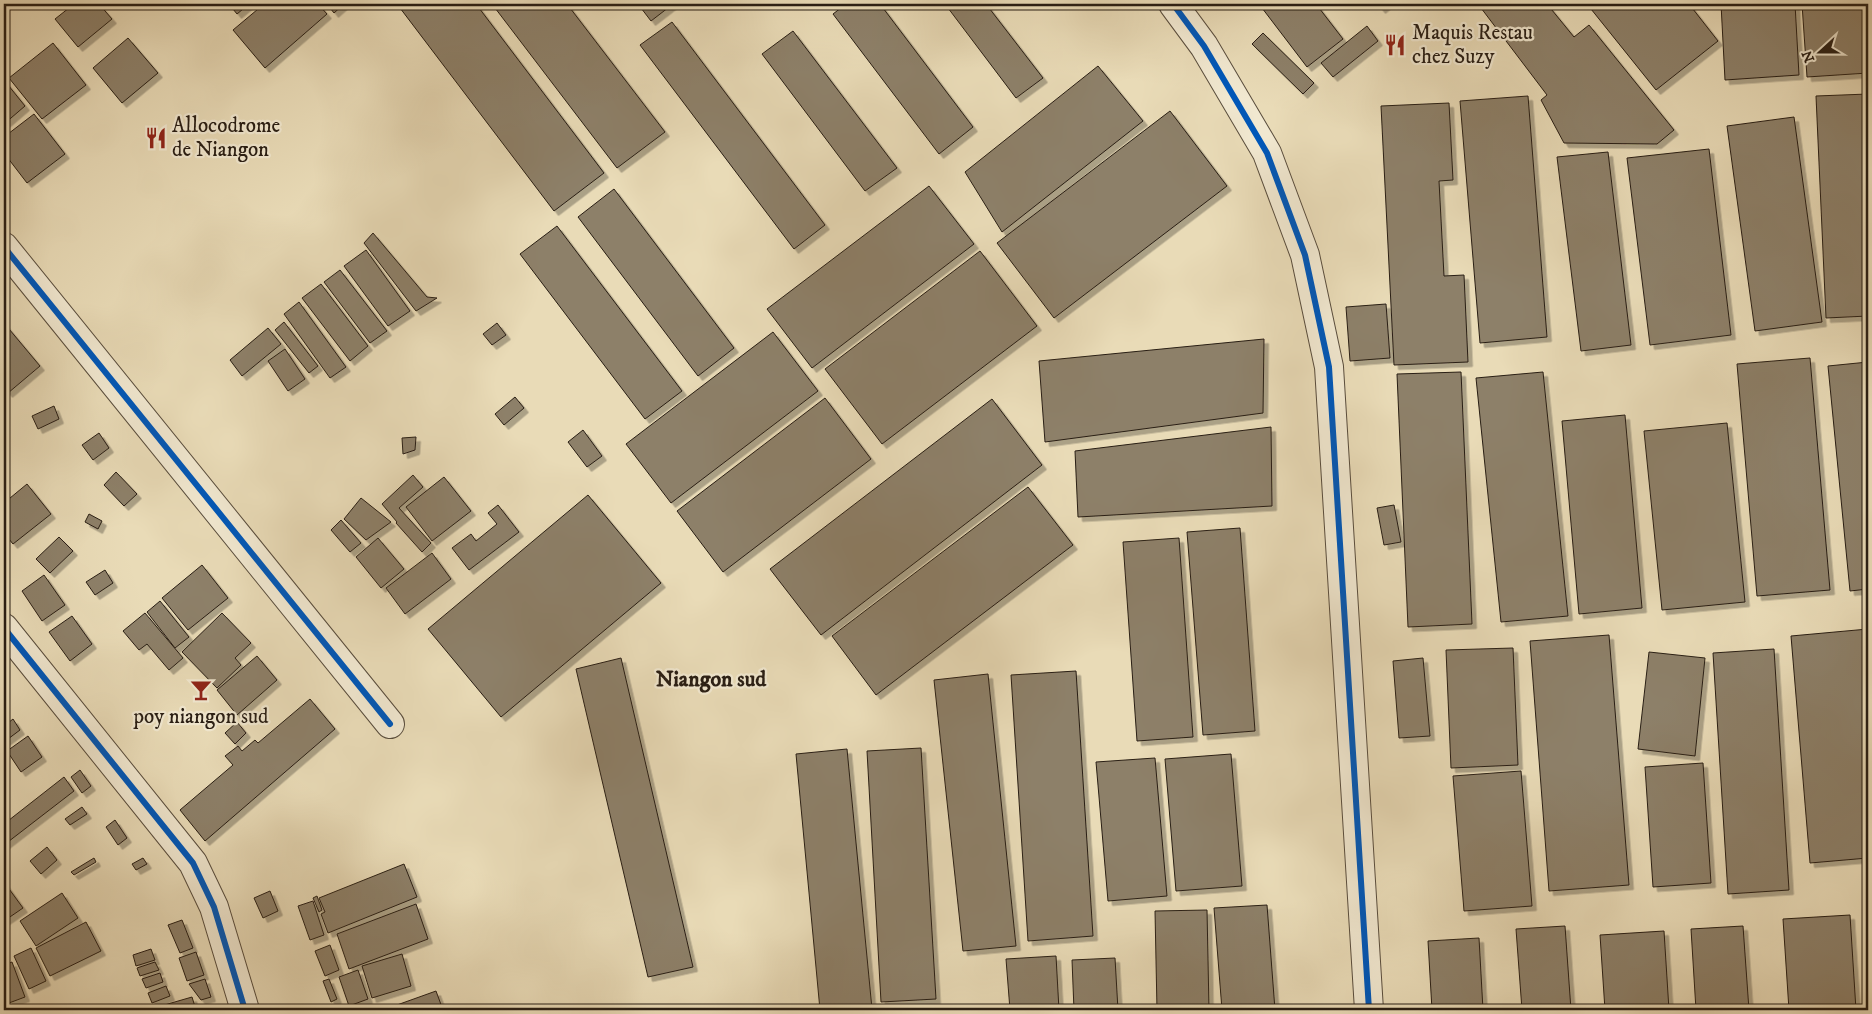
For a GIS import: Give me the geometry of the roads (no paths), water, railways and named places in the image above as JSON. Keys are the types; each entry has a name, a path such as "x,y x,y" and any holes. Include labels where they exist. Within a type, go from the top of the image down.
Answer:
{"street":[{"path":"1173,4 1204,46 1267,153 1305,256 1329,367 1369,1010"},
{"path":"4,247 390,724"},
{"path":"4,628 193,863 214,907 245,1010"}],"place":[{"name":"Maquis Restau chez Suzy","path":"1395,45"},
{"name":"Allocodrome de Niangon","path":"156,138"},
{"name":"poy niangon sud","path":"201,690"}],"district":[{"name":"Niangon sud","path":"711,679"}]}
